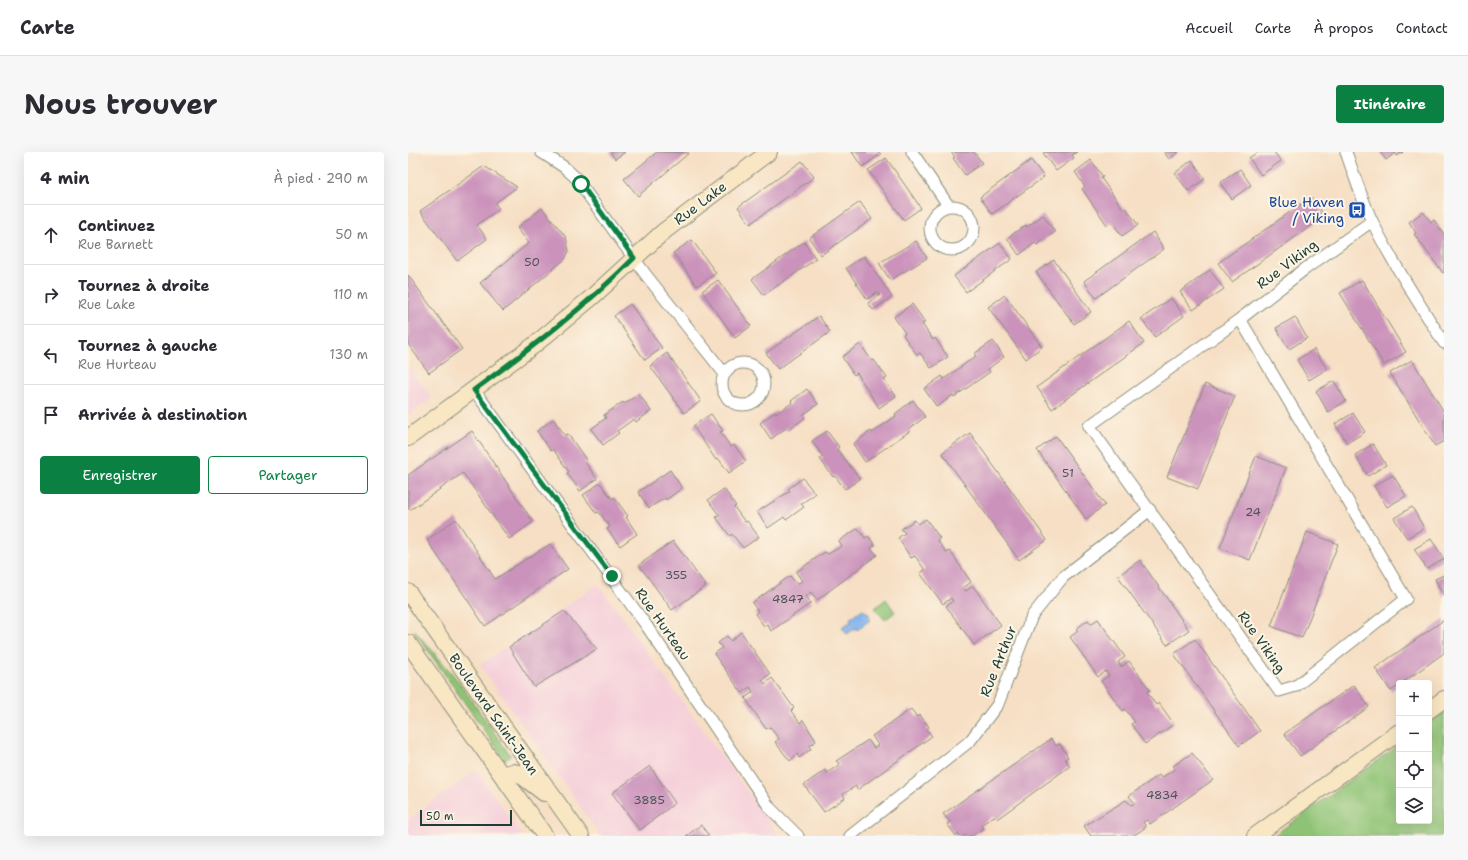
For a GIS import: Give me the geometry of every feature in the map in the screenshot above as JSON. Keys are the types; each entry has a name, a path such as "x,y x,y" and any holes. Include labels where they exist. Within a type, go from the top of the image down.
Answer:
{"street":[{"path":"541,152 564,167 575,177 646,275 724,373"},
{"name":"Rue Lake","path":"408,438 533,346 616,276 663,232 769,152"},
{"path":"912,152 948,205"},
{"path":"1346,152 1372,221 1403,277 1444,344"},
{"path":"948,205 956,205 963,208 973,218 975,224 975,232 968,244 954,250 940,246 934,241 930,227 931,219 935,213 948,205"},
{"name":"Rue Viking","path":"1240,319 1406,599 1296,686 1279,691 1089,426 1240,319 1305,269 1372,221"},
{"name":"Rue Hurteau","path":"474,390 637,612 770,808 798,836"},
{"name":"Rue Arthur","path":"850,836 970,741 998,704 1032,616 1062,577 1150,510"},
{"name":"Boulevard Saint-Jean","path":"408,592 581,836"},
{"name":"Boulevard Saint-Jean","path":"408,643 545,836"},
{"path":"1432,708 1444,699"},
{"path":"1255,836 1396,734"},
{"path":"502,775 512,772 518,773 556,801"}],"shaded area":[{"path":"408,366 432,398 408,415"},
{"path":"598,584 779,836 601,836 480,665"},
{"path":"476,770 523,836 408,836 408,820"}],"green space":[{"path":"886,599 895,612 885,620 875,608"},
{"path":"414,631 455,677 511,756 505,760"},
{"path":"1444,712 1444,836 1273,836 1396,747 1396,824 1432,824 1432,721"}],"water":[{"path":"863,609 870,616 870,620 857,630 856,628 847,634 842,627 852,621 850,618"}],"building":[{"path":"610,152 625,152 615,159"},
{"path":"657,152 689,153 638,196 624,179"},
{"path":"852,152 879,152 881,154 862,167"},
{"path":"951,152 974,152 982,163 965,175 953,158 955,157"},
{"path":"1077,152 1072,155 1074,158 1056,171 1043,153"},
{"path":"1164,152 1179,152 1169,159"},
{"path":"1258,152 1274,152 1281,161 1261,175 1249,158"},
{"path":"1380,152 1403,152 1397,156 1395,153 1386,160"},
{"path":"886,158 921,208 904,220 868,170"},
{"path":"1031,160 1044,177 992,214 980,197"},
{"path":"1091,160 1103,177 1101,178 1124,210 1126,208 1138,225 1122,236 1112,222 1107,225 1082,189 1085,187 1075,172"},
{"path":"1192,160 1205,179 1188,191 1175,173"},
{"path":"802,161 814,177 750,224 738,207"},
{"path":"484,166 517,187 495,203 499,209 477,225 487,239 457,261 420,211"},
{"path":"1240,169 1251,185 1232,199 1220,183"},
{"path":"1311,197 1325,216 1232,282 1218,263"},
{"path":"860,202 872,219 821,255 809,238"},
{"path":"542,208 566,237 569,251 565,259 503,311 480,283 529,243 517,228"},
{"path":"1423,212 1431,222 1434,220 1444,234 1443,273 1414,234 1416,233 1409,222"},
{"path":"1043,215 1055,232 1037,245 1035,243 1019,255 1007,238 1026,225 1027,227"},
{"path":"1153,232 1164,249 1096,298 1084,281"},
{"path":"692,240 716,273 697,286 673,253"},
{"path":"916,241 927,258 890,280 879,263"},
{"path":"804,242 816,259 764,295 752,279"},
{"path":"1000,243 1012,259 966,292 954,276"},
{"path":"864,256 892,297 873,310 868,303 880,295 877,292 867,299 846,268"},
{"path":"1054,260 1091,312 1074,324 1036,272"},
{"path":"1210,270 1224,289 1193,310 1180,292"},
{"path":"408,275 462,349 429,373 408,344"},
{"path":"718,280 751,326 735,338 702,291"},
{"path":"1362,280 1406,352 1384,365 1340,293"},
{"path":"1005,295 1042,347 1026,359 988,307"},
{"path":"1171,298 1184,316 1155,337 1141,319"},
{"path":"630,304 662,348 645,360 614,316"},
{"path":"912,304 925,322 922,324 933,340 935,338 948,357 931,368 920,353 917,355 903,335 905,333 894,317"},
{"path":"819,316 830,332 778,369 766,353"},
{"path":"1295,317 1307,338 1289,349 1276,328"},
{"path":"1129,321 1144,343 1052,409 1037,387"},
{"path":"993,341 1004,357 988,369 990,372 937,407 924,389 942,376 944,379 976,356 974,354"},
{"path":"860,344 887,378 884,380 896,396 879,408 857,373 854,375 842,357"},
{"path":"1314,349 1327,369 1309,380 1297,360"},
{"path":"667,353 701,401 684,413 650,366"},
{"path":"1412,360 1444,412 1444,441 1435,446 1390,373"},
{"path":"1334,381 1346,401 1328,412 1316,391"},
{"path":"1205,384 1235,396 1198,489 1167,477"},
{"path":"807,389 818,404 803,415 805,418 788,430 786,428 771,439 760,423 776,411 777,413 792,403 791,401"},
{"path":"639,394 651,411 636,422 634,419 617,431 619,433 603,445 591,429 606,418 604,415 623,402 624,404"},
{"path":"913,400 925,417 909,429 910,431 865,462 853,444 896,416 895,414"},
{"path":"1353,413 1365,432 1347,443 1335,424"},
{"path":"711,414 723,431 720,432 731,447 734,445 746,461 729,473 718,458 716,460 693,426"},
{"path":"553,419 565,435 568,434 587,461 585,462 597,479 580,491 567,473 569,472 553,449 551,451 537,431"},
{"path":"472,431 533,522 509,539 463,473 410,510 408,508 408,475"},
{"path":"827,431 839,447 837,449 860,479 845,489 835,476 833,477 820,459 823,457 812,441"},
{"path":"970,433 1047,540 1019,560 942,453"},
{"path":"1056,436 1105,505 1086,519 1037,450"},
{"path":"1373,444 1386,465 1368,476 1355,455"},
{"path":"1256,456 1286,468 1250,560 1220,548"},
{"path":"670,470 682,488 666,500 665,498 649,508 638,492"},
{"path":"1393,475 1406,496 1387,507 1374,486"},
{"path":"803,478 815,494 801,504 804,507 786,520 784,517 768,528 757,512 790,491 788,489"},
{"path":"600,483 612,499 614,497 628,516 626,517 637,534 620,546 607,529 610,527 599,512 596,513 583,495"},
{"path":"724,489 736,506 734,507 759,537 743,548 732,534 730,536 716,517 719,515 708,500"},
{"path":"1412,507 1424,528 1407,538 1394,518"},
{"path":"456,519 495,579 550,544 568,569 485,626 427,540"},
{"path":"926,519 940,538 937,540 947,553 950,551 971,582 963,588 966,591 973,586 1001,625 974,645 946,606 953,601 951,598 943,604 920,573 925,570 915,556 911,558 898,538 905,533 901,529 915,520 918,524"},
{"path":"858,528 865,538 868,536 875,545 871,548 877,555 817,600 811,592 806,596 811,603 771,631 767,624 764,626 755,614 758,611 752,603 790,576 797,584 802,581 796,572 825,552 828,554 842,546 839,541"},
{"path":"1307,532 1338,544 1302,638 1271,626"},
{"path":"1431,539 1444,559 1427,569 1414,549"},
{"path":"673,541 706,586 672,610 639,565"},
{"path":"1140,560 1189,630 1167,645 1118,576"},
{"path":"1444,575 1444,597 1435,579"},
{"path":"564,611 597,649 534,687 509,647"},
{"path":"1098,619 1125,657 1118,662 1121,667 1129,661 1150,690 1147,692 1156,705 1159,703 1174,724 1145,744 1131,724 1135,722 1125,709 1123,711 1101,681 1109,676 1106,671 1098,677 1070,637 1078,631 1076,629 1088,620 1091,624"},
{"path":"1444,620 1444,653 1406,680 1396,680 1396,687 1391,691 1375,668"},
{"path":"741,632 770,674 762,680 765,684 772,678 794,708 791,711 800,723 803,720 816,741 809,746 811,749 799,758 797,754 790,761 775,742 779,739 770,727 766,729 745,698 753,692 750,687 742,693 714,654 722,648 718,643 727,636 731,641"},
{"path":"1195,639 1260,731 1239,746 1174,654"},
{"path":"1354,685 1369,707 1300,756 1284,734"},
{"path":"911,709 917,717 920,715 929,727 926,729 932,736 857,790 856,786 843,794 845,798 824,812 804,785 825,770 827,773 840,764 836,761 868,740 874,748 878,745 872,736"},
{"path":"1051,739 1056,746 1060,744 1068,757 1065,759 1070,766 997,819 994,816 981,825 984,828 972,836 960,836 959,834 956,836 947,824 950,822 943,814"},
{"path":"1192,753 1213,780 1150,824 1147,820 1143,822 1146,827 1133,836 1091,836 1084,826 1126,800 1131,805 1135,803 1129,796 1159,775 1161,778 1175,769 1173,766"},
{"path":"650,766 675,803 640,830 612,793"},
{"path":"701,825 709,836 686,836"}],"place":[{"name":"Blue Haven / Viking","path":"1357,210"}],"route":[{"path":"581,184 634,258 616,276 570,316 474,390 612,576"}]}
